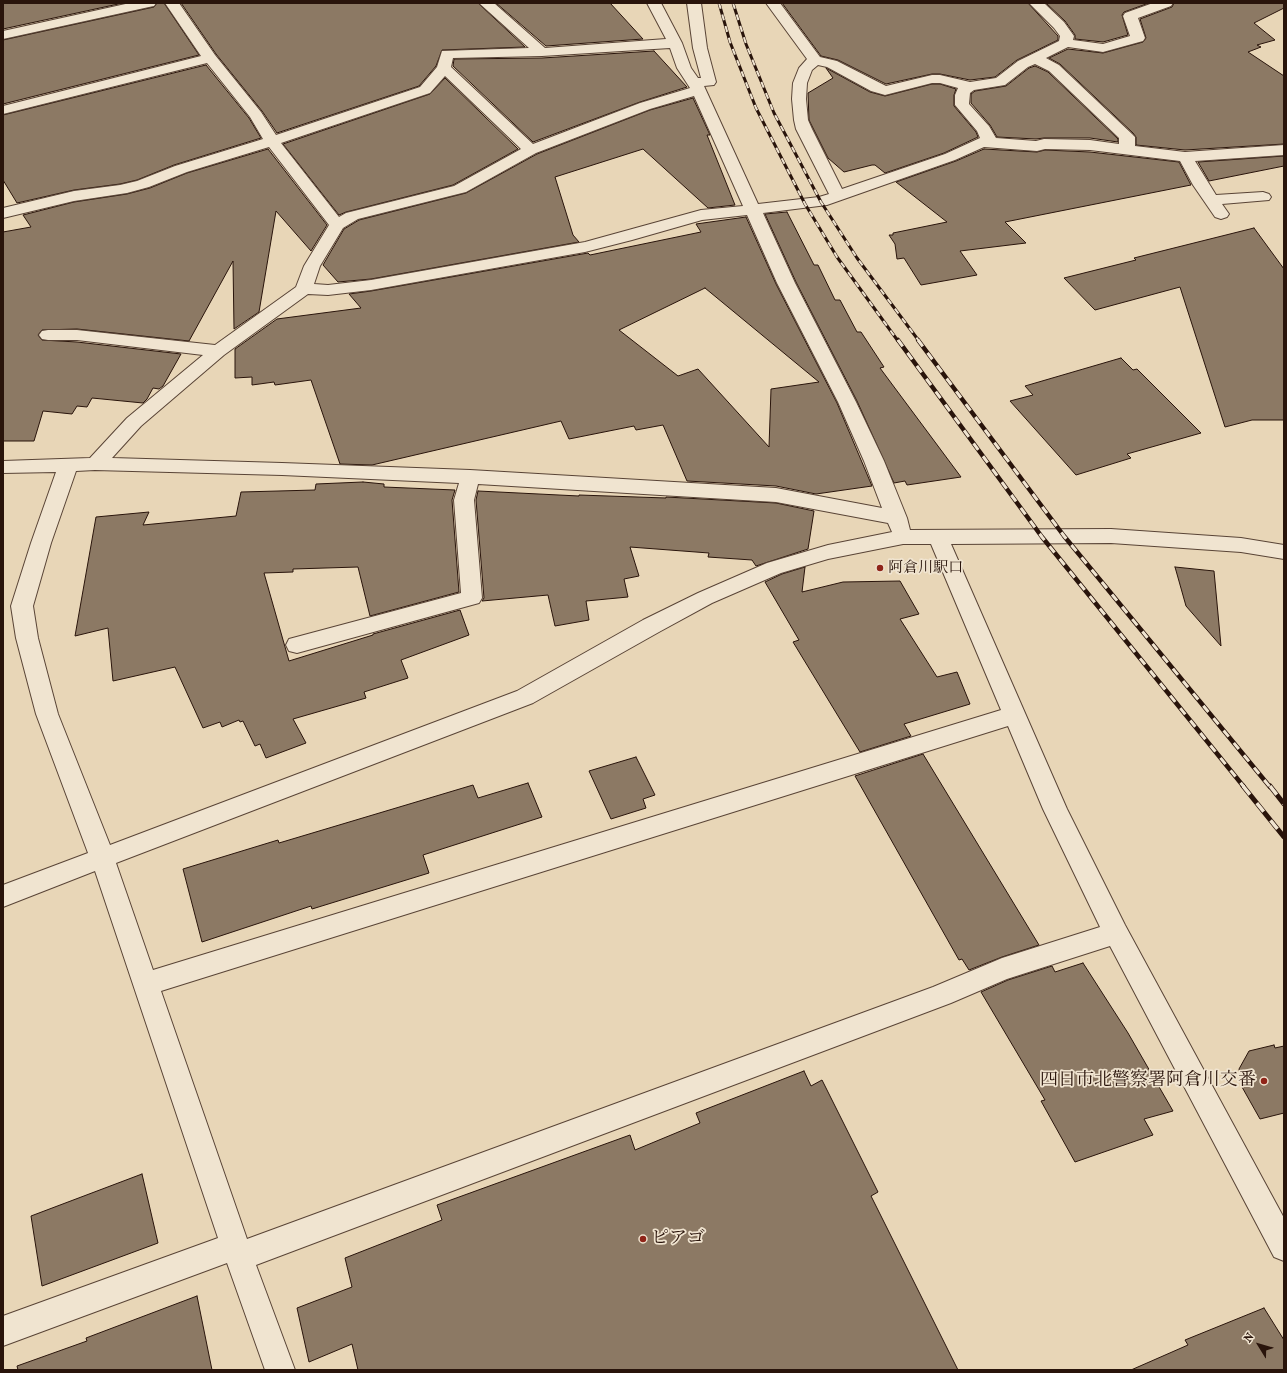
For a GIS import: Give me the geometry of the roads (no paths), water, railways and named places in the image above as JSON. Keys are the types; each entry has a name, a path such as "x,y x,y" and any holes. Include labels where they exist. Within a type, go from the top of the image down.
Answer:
{"street":[{"path":"3,35 149,3"},
{"path":"172,3 210,58 256,115 272,141 337,225"},
{"path":"486,3 542,52"},
{"path":"654,3 675,43 684,68 696,86 807,326 847,402 874,461 900,528"},
{"path":"304,290 312,266 337,225 352,216 460,189 531,150 709,82 700,48 694,3"},
{"path":"773,3 815,60 832,64 876,88 885,91 932,79 940,79 970,86 1000,82 1023,64 1066,43 1103,48 1138,38 1130,16 1166,3"},
{"path":"1036,3 1059,25 1067,36 1066,43"},
{"path":"3,213 74,196 121,190 143,184 181,168 272,141 425,90 444,68 446,54 542,52 675,43"},
{"path":"3,110 210,58"},
{"path":"1035,58 1054,68 1127,137 1127,149"},
{"path":"815,60 806,68 800,82 799,99 801,120 804,129 838,196"},
{"path":"444,68 531,150"},
{"path":"970,86 963,91 962,105 984,129 986,142"},
{"path":"95,464 134,422 218,351 304,290 328,290 371,286 491,262 585,247 626,237 701,215 822,202 950,157 986,142 1037,146 1044,144 1090,145 1185,157 1284,150"},
{"path":"1185,157 1201,185 1222,214"},
{"path":"1212,200 1263,197"},
{"path":"48,335 78,335 218,351"},
{"path":"3,467 95,464 282,469 470,477 776,495 900,528 938,536 1111,536 1241,545 1284,552"},
{"path":"68,465 41,543 22,606 27,638 46,714 102,857 237,1251 280,1370"},
{"path":"298,645 472,598 464,500 470,477"},
{"path":"3,896 525,697 651,626 738,582 774,568 900,528"},
{"path":"938,536 1055,809 1116,933 1284,1247"},
{"path":"145,984 1014,715"},
{"path":"3,1330 237,1251 942,995 1002,969 1116,933"}],"railway":[{"path":"719,3 730,42 756,108 805,204 837,257 898,341"},
{"path":"733,3 746,44 774,113 821,202 857,258 919,341"},
{"path":"898,340 1042,537 1244,787"},
{"path":"918,340 1064,536 1270,787"},
{"path":"1243,786 1284,837"},
{"path":"1270,786 1284,804"}],"place":[{"name":"阿倉川駅口","path":"880,568"},
{"name":"四日市北警察署阿倉川交番","path":"1264,1081"},
{"name":"ピアゴ","path":"643,1239"}]}
